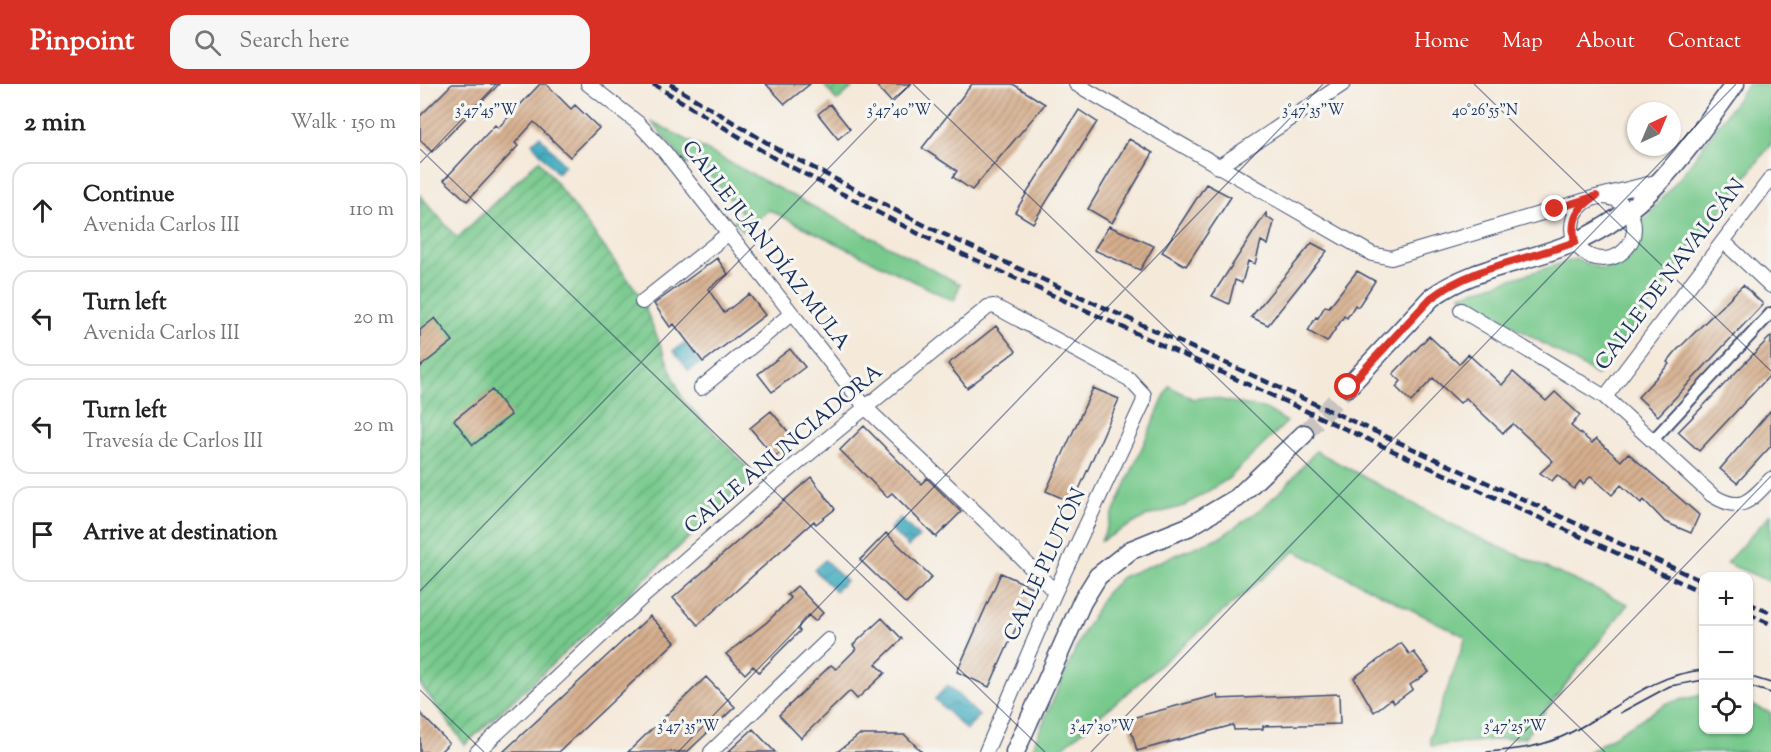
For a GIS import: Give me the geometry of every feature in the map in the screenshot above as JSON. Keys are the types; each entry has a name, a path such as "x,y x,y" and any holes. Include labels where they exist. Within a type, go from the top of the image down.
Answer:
{"street":[{"name":"CALLE JUAN DÍAZ MULA","path":"588,84 638,123 664,151 867,409 985,521 1055,592"},
{"path":"1076,84 1372,254 1391,258 1596,196 1660,181"},
{"path":"1218,167 1343,84"},
{"path":"1348,387 1431,298 1445,288 1472,274 1575,242 1628,213 1676,164 1735,84"},
{"name":"CALLE DE NAVALCÁN","path":"1605,397 1771,178"},
{"path":"1596,196 1606,196 1620,202 1628,213 1634,225 1633,233 1629,244 1619,255 1598,259 1588,255 1575,242 1572,225 1576,213 1586,202 1596,196"},
{"path":"642,302 729,233"},
{"path":"1724,242 1771,286"},
{"name":"CALLE ANUNCIADORA","path":"477,752 645,595 760,494 867,409 988,307 994,306 1129,379 1144,396"},
{"path":"1461,310 1605,397 1724,503 1738,506 1751,500 1771,479"},
{"path":"1652,441 1771,313"},
{"path":"701,388 791,315"},
{"name":"CALLE PLUTÓN","path":"986,752 1055,592 1143,404 1144,396"},
{"path":"1015,752 1082,602 1098,576 1119,557 1188,528 1219,511 1261,477 1304,434"},
{"path":"711,752 828,640"}],"green space":[{"path":"823,84 856,84 837,101"},
{"path":"1748,84 1771,84 1771,144 1597,375 1460,295 1575,259 1602,269 1625,263 1640,245 1642,222 1682,175"},
{"path":"651,121 960,284 954,301 769,210 742,231 734,221 743,214 696,159 687,165"},
{"path":"539,160 640,295 683,400 756,476 465,745 420,684 420,195 457,238"},
{"path":"1169,386 1193,399 1207,397 1266,409 1287,422 1228,479 1184,506 1147,516 1101,541"},
{"path":"1316,451 1468,533 1628,604 1525,737 1431,746 1430,737 1466,637 1295,551 1057,752 1030,752 1081,637 1105,594 1122,577 1222,536 1257,512 1284,488"},
{"path":"1771,514 1771,582 1753,574 1753,572 1726,563"},
{"path":"1699,696 1699,734 1753,734 1753,706 1771,713 1771,752 1588,752 1667,703"}],"water":[{"path":"540,136 565,166 557,173 532,143"},
{"path":"684,343 700,363 689,371 673,351"},
{"path":"900,518 919,537 908,547 890,529"},
{"path":"825,560 846,581 835,591 814,570"},
{"path":"948,685 979,716 966,730 935,699"}],"building":[{"path":"452,84 499,84 432,152 420,140 420,116"},
{"path":"540,84 546,84 571,109 575,105 599,128 570,157 534,122 515,143 518,146 467,201 444,180 495,125 498,128"},
{"path":"766,84 810,84 785,104"},
{"path":"875,84 911,84 891,102"},
{"path":"972,84 1013,84 1045,104 972,190 953,177 957,171 922,148"},
{"path":"830,104 850,129 838,139 818,114"},
{"path":"1079,110 1097,122 1033,223 1015,212"},
{"path":"1129,139 1153,153 1112,223 1088,209"},
{"path":"1206,184 1231,197 1186,266 1162,252"},
{"path":"1266,213 1267,217 1274,222 1268,245 1261,241 1255,264 1248,261 1242,283 1235,280 1229,304 1212,296"},
{"path":"1109,226 1154,246 1140,270 1094,250"},
{"path":"1312,243 1327,251 1268,325 1251,317"},
{"path":"717,258 728,274 708,289 724,313 749,294 765,315 703,362 674,324 670,327 654,304"},
{"path":"1357,271 1375,281 1358,307 1355,305 1347,318 1344,316 1327,342 1308,331 1316,317 1318,318 1325,306 1329,307"},
{"path":"1743,285 1763,304 1658,416 1638,397 1669,364 1667,362 1677,350"},
{"path":"435,318 453,341 420,367 420,330"},
{"path":"996,326 1016,351 967,388 948,364"},
{"path":"1429,336 1459,364 1468,354 1502,385 1513,372 1546,401 1555,392 1580,415 1571,426 1592,443 1596,439 1621,461 1628,453 1699,515 1691,533 1665,522 1644,500 1641,503 1621,485 1612,495 1591,476 1583,484 1580,481 1574,489 1557,475 1552,481 1540,473 1553,461 1513,424 1503,433 1466,398 1460,403 1433,378 1411,402 1396,387 1401,381 1393,374"},
{"path":"1771,336 1771,374 1699,451 1678,432"},
{"path":"790,349 805,367 772,392 758,374"},
{"path":"1093,388 1119,399 1073,503 1046,491"},
{"path":"492,390 511,415 473,445 454,420"},
{"path":"1771,410 1771,446 1737,483 1720,469"},
{"path":"771,411 795,440 775,457 750,428"},
{"path":"864,426 921,484 927,478 961,512 936,537 892,493 887,497 840,450"},
{"path":"811,477 835,509 816,524 814,521 698,625 673,598"},
{"path":"886,533 932,577 906,604 860,560"},
{"path":"1001,573 1034,588 989,687 957,672"},
{"path":"797,586 823,613 815,621 808,615 800,624 798,629 800,631 759,672 753,666 745,674 726,654 767,622 791,598 787,595"},
{"path":"650,616 675,642 559,752 503,752"},
{"path":"882,618 902,639 876,664 885,673 857,699 850,691 801,738 779,715 831,665 836,669 856,649 853,645"},
{"path":"1401,643 1410,655 1414,652 1429,672 1410,685 1413,689 1401,698 1394,703 1391,699 1374,712 1354,678"},
{"path":"706,677 735,707 687,752 628,752"},
{"path":"1339,694 1340,724 1263,726 1263,729 1234,730 1233,725 1137,751 1128,719 1217,695 1218,699"},
{"path":"420,713 449,743 440,752 420,752"},
{"path":"753,729 775,752 728,752"},
{"path":"859,735 905,735 922,752 837,752"}],"tunnel":[{"path":"1304,434 1348,387"}],"tram line":[{"path":"1487,752 1524,748 1559,738 1664,679 1699,671"},
{"path":"1753,678 1771,683"},
{"path":"1620,713 1670,686 1699,681"},
{"path":"1753,688 1771,693"}],"railway":[{"path":"653,84 774,158 921,235 1699,591"},
{"path":"670,84 779,150 926,226 1699,580"},
{"path":"1753,605 1771,613"},
{"path":"1753,616 1771,624"}],"route":[{"path":"1348,387 1431,298 1445,288 1472,274 1575,242 1572,225 1576,213 1586,202 1596,196 1555,209"}]}
